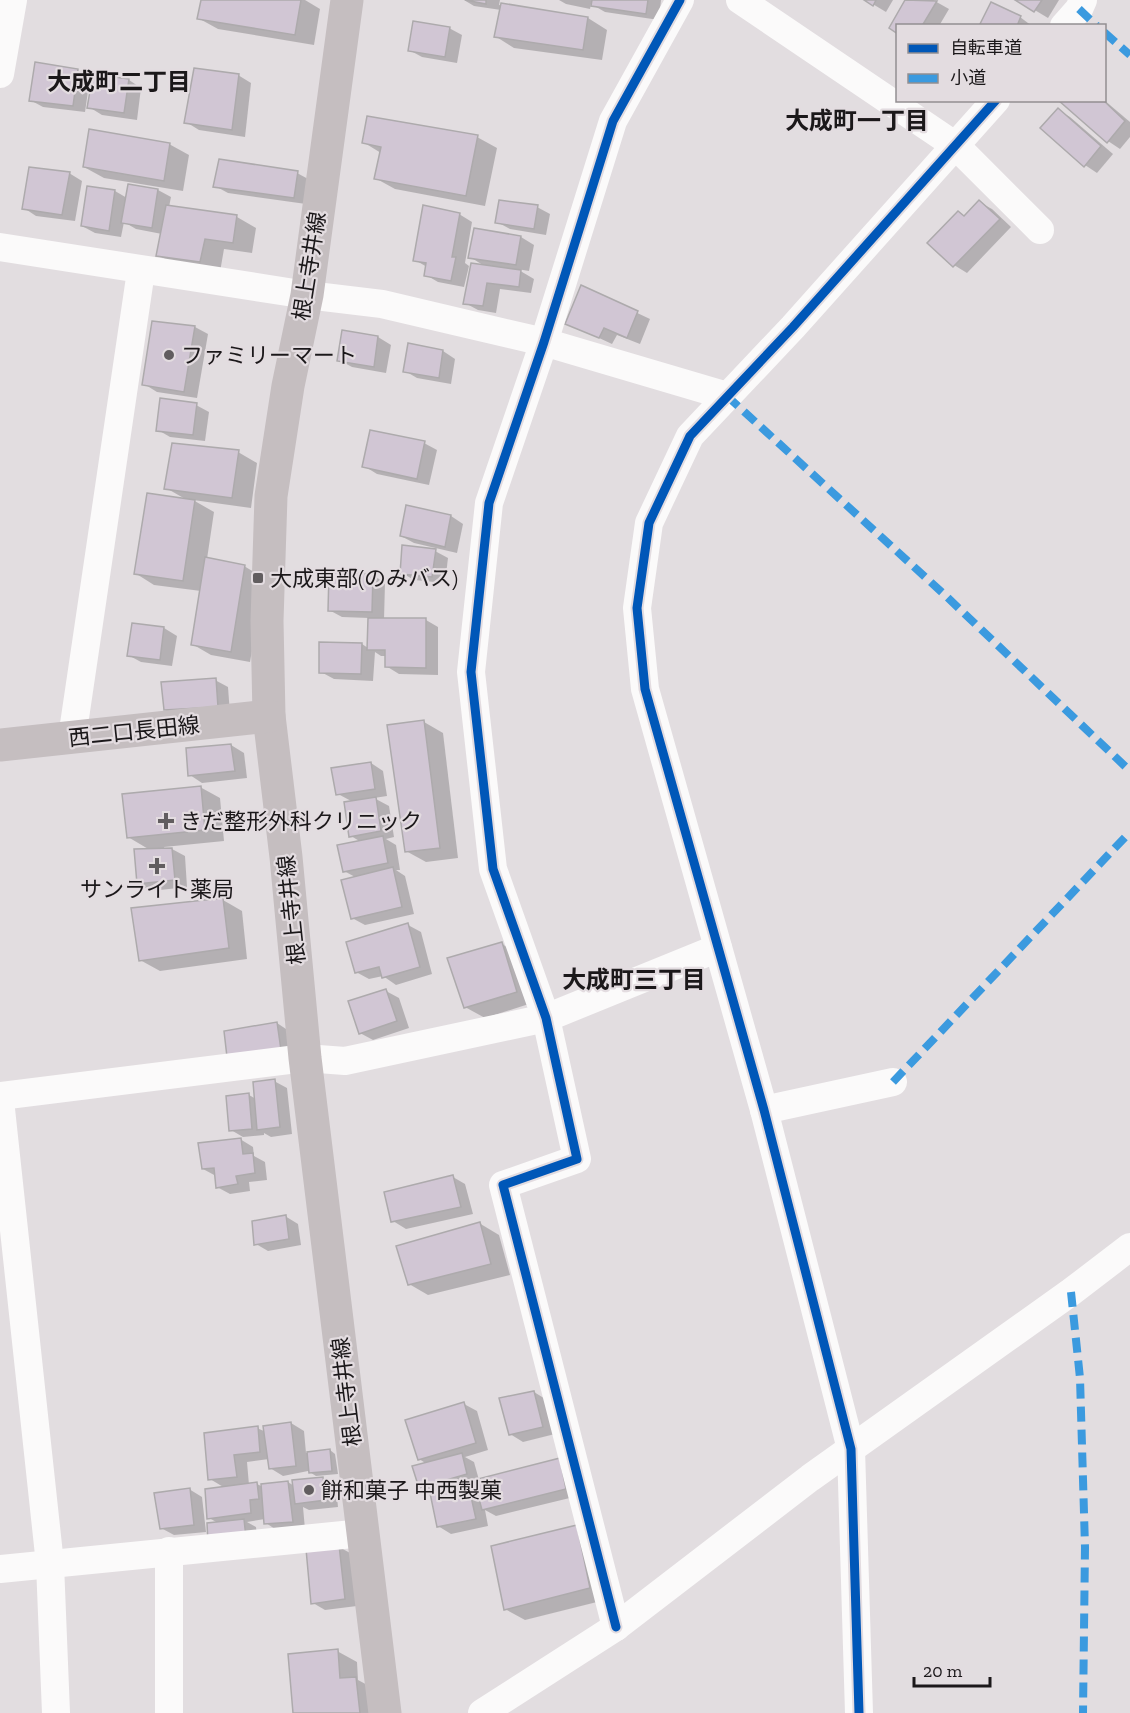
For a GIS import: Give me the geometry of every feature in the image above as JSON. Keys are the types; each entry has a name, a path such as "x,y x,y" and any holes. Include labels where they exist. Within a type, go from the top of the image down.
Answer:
{"main road":[{"name":"根上寺井線","path":"347,0 307,295 288,386 271,496 267,621 269,716 286,857 305,1058 385,1713"},
{"name":"西二口長田線","path":"0,745 269,716"}],"street":[{"path":"0,74 13,0"},
{"path":"616,1627 503,1185 577,1159 546,1018 494,869 471,672 489,503 544,342 613,121 680,0"},
{"path":"740,0 956,146 1040,230"},
{"path":"1066,24 1079,9 1083,0"},
{"path":"859,1713 851,1449 764,1110 645,689 637,608 649,523 690,436 793,327 994,102"},
{"path":"0,247 141,271 382,304 544,342 727,396"},
{"path":"72,738 141,271"},
{"path":"56,1713 50,1564 0,1098 305,1058 345,1061 546,1018 718,948"},
{"path":"764,1110 893,1082"},
{"path":"482,1713 616,1627 851,1449 1071,1292 1130,1247"},
{"path":"0,1569 363,1533"},
{"path":"169,1551 169,1713"}],"building":[{"path":"201,0 301,0 295,35 197,19"},
{"path":"465,0 486,0 486,4"},
{"path":"592,0 648,0 646,14 591,6"},
{"path":"864,0 876,0 873,6"},
{"path":"905,0 937,1 923,24 896,24 896,33 889,28"},
{"path":"1015,0 1042,0 1034,12"},
{"path":"991,2 1021,16 1018,24 980,24"},
{"path":"501,3 588,17 583,50 494,37"},
{"path":"413,21 450,27 445,57 408,51"},
{"path":"35,62 78,69 73,106 29,101"},
{"path":"194,68 239,74 232,130 184,123"},
{"path":"93,74 129,79 124,113 87,108"},
{"path":"1060,102 1105,102 1125,121 1107,143"},
{"path":"1058,108 1101,146 1084,167 1040,128"},
{"path":"367,116 478,135 466,196 374,179 381,147 362,143"},
{"path":"89,129 170,143 164,181 83,167"},
{"path":"219,159 298,171 294,198 213,187"},
{"path":"29,167 70,172 62,215 22,209"},
{"path":"128,184 158,189 152,228 121,223"},
{"path":"87,186 115,190 109,231 81,226"},
{"path":"499,200 538,205 534,229 495,223"},
{"path":"979,200 1000,219 953,267 927,243 958,211 964,216"},
{"path":"166,205 237,215 233,243 205,239 200,262 156,256"},
{"path":"423,205 460,213 452,257 456,257 451,281 424,276 426,263 413,261"},
{"path":"474,228 521,236 516,265 468,258"},
{"path":"471,263 521,270 519,287 487,283 483,306 463,304"},
{"path":"581,285 638,311 627,338 604,328 599,338 565,324"},
{"name":"ファミリーマート","path":"152,321 195,326 184,392 142,385"},
{"path":"342,330 378,336 374,367 337,361"},
{"path":"408,343 443,350 439,378 403,372"},
{"path":"160,398 197,403 193,435 156,431"},
{"path":"370,430 425,441 417,479 362,467"},
{"path":"172,443 239,450 232,498 164,489"},
{"path":"147,493 195,500 183,581 134,574"},
{"path":"406,505 451,515 445,547 400,536"},
{"path":"402,545 436,549 432,577 400,574"},
{"path":"205,557 245,565 231,652 191,645"},
{"path":"329,572 373,574 372,612 328,611"},
{"path":"368,618 426,618 426,668 385,667 385,650 367,650"},
{"path":"132,623 164,627 160,660 127,656"},
{"path":"319,642 362,643 361,674 319,673"},
{"path":"216,678 218,707 164,710 161,682"},
{"path":"424,720 440,848 405,852 387,725"},
{"path":"231,744 235,771 188,776 186,748"},
{"path":"371,762 375,789 336,795 331,768"},
{"path":"201,786 205,830 127,838 122,794"},
{"path":"376,797 381,831 349,837 344,802"},
{"path":"383,836 388,863 343,872 337,845"},
{"path":"172,848 175,880 137,884 134,849"},
{"path":"393,867 402,907 351,919 341,880"},
{"path":"223,898 229,948 139,961 131,908"},
{"path":"408,923 420,967 382,978 379,967 355,973 346,942"},
{"path":"502,942 517,992 464,1008 447,958"},
{"path":"386,989 397,1021 359,1034 348,1001"},
{"path":"277,1022 281,1050 227,1057 224,1031"},
{"path":"275,1079 280,1127 257,1130 253,1082"},
{"path":"249,1093 252,1129 229,1131 226,1096"},
{"path":"241,1138 243,1154 253,1153 255,1173 236,1176 238,1184 216,1188 214,1168 202,1169 198,1143"},
{"path":"453,1175 461,1207 391,1222 384,1192"},
{"path":"286,1215 289,1239 254,1245 252,1221"},
{"path":"480,1222 491,1264 408,1285 396,1246"},
{"path":"534,1391 543,1427 509,1435 499,1398"},
{"path":"464,1402 476,1443 418,1460 405,1420"},
{"path":"291,1422 296,1466 269,1469 263,1426"},
{"path":"258,1426 260,1452 234,1455 237,1477 208,1480 204,1433"},
{"path":"330,1449 332,1471 309,1473 307,1452"},
{"path":"462,1453 467,1474 419,1488 412,1466"},
{"path":"560,1458 566,1489 482,1510 474,1480"},
{"name":"餅和菓子 中西製菓","path":"323,1477 326,1500 295,1504 292,1480"},
{"path":"288,1481 293,1522 264,1524 261,1484"},
{"path":"257,1482 259,1499 250,1500 251,1513 207,1519 205,1489"},
{"path":"468,1483 476,1519 437,1527 430,1493"},
{"path":"190,1488 194,1525 160,1529 154,1493"},
{"path":"244,1519 246,1538 208,1543 207,1523"},
{"path":"577,1525 590,1588 504,1610 491,1546"},
{"path":"339,1545 345,1599 311,1604 306,1549"},
{"path":"338,1649 340,1678 356,1677 360,1713 293,1713 288,1654"}],"marked path":[{"path":"1079,9 1095,24"},
{"path":"1106,34 1130,55"},
{"path":"727,396 947,597 1130,771"},
{"path":"893,1082 1130,832"},
{"path":"1071,1292 1080,1378 1085,1547 1083,1713"}],"cycle path":[{"path":"616,1627 503,1185 577,1159 546,1018 493,869 471,672 489,503 544,342 613,121 680,0"},
{"path":"859,1713 851,1449 764,1110 645,689 637,608 649,523 690,436 793,327 994,102"}],"place":[{"name":"ファミリーマート","path":"169,355"},
{"name":"大成東部(のみバス)","path":"258,578"},
{"name":"きだ整形外科クリニック","path":"166,821"},
{"name":"サンライト薬局","path":"157,866"},
{"name":"餅和菓子 中西製菓","path":"309,1490"}],"district":[{"name":"大成町二丁目","path":"119,82"},
{"name":"大成町一丁目","path":"857,121"},
{"name":"大成町三丁目","path":"634,980"}]}
